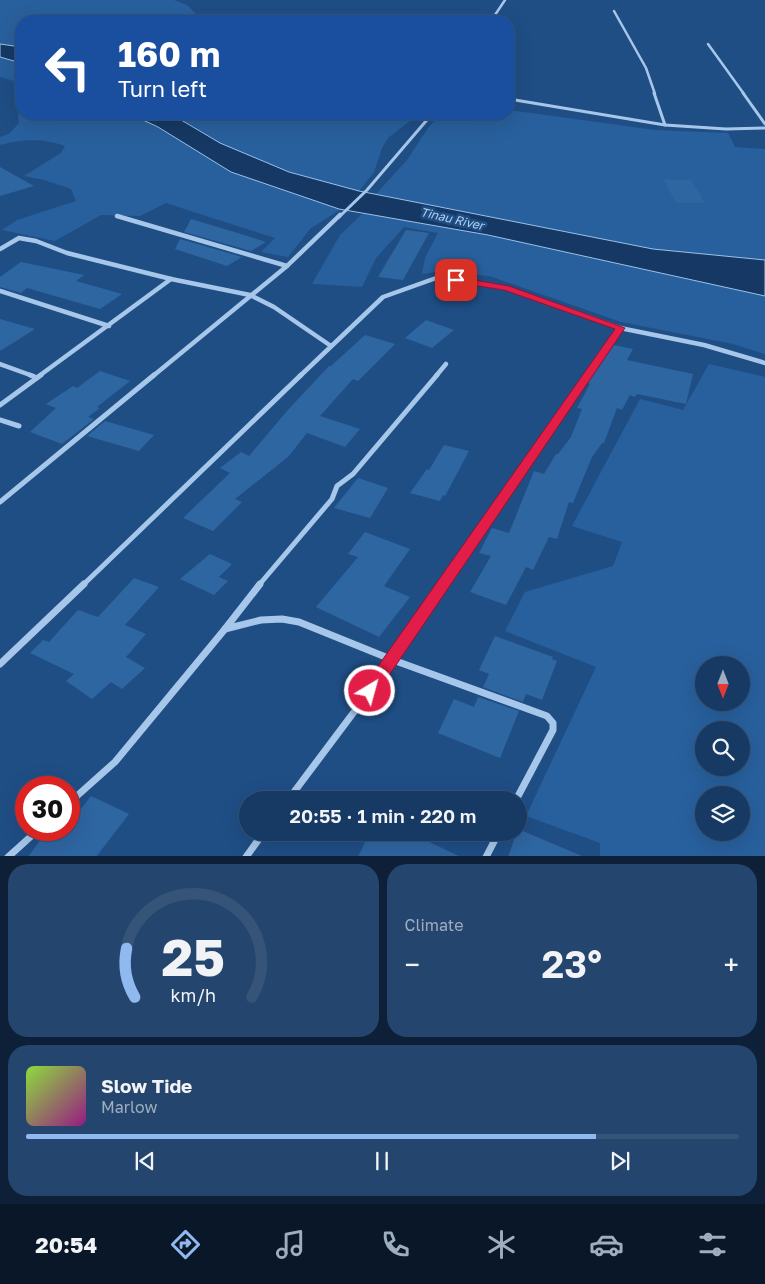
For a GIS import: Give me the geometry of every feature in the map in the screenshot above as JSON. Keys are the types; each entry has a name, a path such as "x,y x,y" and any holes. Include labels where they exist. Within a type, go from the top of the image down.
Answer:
{"street":[{"path":"495,15 505,0"},
{"path":"614,12 646,68 666,125"},
{"path":"708,44 765,124"},
{"path":"515,100 666,125 726,129 765,128"},
{"path":"0,502 287,266 367,190 427,120"},
{"path":"117,216 287,266"},
{"path":"1,247 19,238 36,241 66,253 171,279 250,295 274,307 332,346"},
{"path":"0,664 383,297 439,277 506,288 620,328 704,345 765,363"},
{"path":"0,405 35,377 109,326 171,279"},
{"path":"0,291 109,326"},
{"path":"295,791 393,660 620,328"},
{"path":"0,364 35,377"},
{"path":"80,792 115,762 254,591 332,499 337,486 354,474 446,364"},
{"path":"0,420 19,426"},
{"path":"225,629 261,620 282,619 299,622 393,660 547,716 553,724 553,730 521,791"},
{"path":"8,856 25,841"},
{"path":"246,856 257,841"},
{"path":"486,856 494,841"}],"shaded area":[{"path":"0,0 174,0 187,5 196,14 216,15 15,15 15,46 0,44"},
{"path":"0,57 15,61 15,81 0,77"},
{"path":"515,111 655,130 728,133 735,147 765,149 765,260 653,249 376,194 407,160 435,120 515,120"},
{"path":"19,120 143,120 158,127 231,172 341,209 310,229 288,257 261,252 275,238 166,203 140,216 101,215 55,241 2,230 17,220 76,201 71,189 24,176 61,153 65,146 33,140 0,145 0,137 9,134 19,123"},
{"path":"181,120 411,120 388,138 382,148 374,172 359,191 289,172 220,143"},
{"path":"363,213 488,235 765,296 765,354 733,344 621,322 489,276 435,272 422,274 425,258 438,233 404,227 376,258 362,287 312,284 340,235"},
{"path":"709,364 765,377 765,856 600,856 600,843 527,816 596,667 505,631 525,592 613,566 622,542 572,526 640,399 683,410"}],"water":[{"path":"0,44 15,46 15,61 0,57"},
{"name":"Tinau River","path":"143,120 181,120 220,143 289,172 359,191 653,249 765,260 765,296 488,235 339,209 231,172 158,127"}],"building":[{"path":"0,167 34,186 0,196"},
{"path":"663,179 691,180 705,203 676,203"},
{"path":"191,219 266,242 251,251 184,232"},
{"path":"406,230 429,233 403,280 378,277"},
{"path":"180,239 242,257 227,266 175,249"},
{"path":"21,262 84,275 76,281 122,294 100,309 27,288 21,293 0,287 0,277"},
{"path":"0,319 35,329 0,351"},
{"path":"426,320 454,330 432,348 405,338"},
{"path":"365,335 395,344 358,381 353,379 320,416 360,429 345,447 307,433 288,457 235,499 242,502 213,531 183,518 230,473 220,468 241,452 249,456 329,366"},
{"path":"614,345 633,349 627,360 693,374 686,404 637,394 635,397 630,395 622,410 617,408 604,443 602,443 592,457 573,503 569,502 557,539 549,537 533,570 526,567 506,605 470,592 491,556 479,553 492,528 509,533 534,471 544,474 556,454 571,437 582,409 577,408 590,384 588,383"},
{"path":"100,371 130,381 97,407 100,408 88,417 94,419 62,444 30,432 56,408 46,404 73,386 77,388"},
{"path":"105,421 154,435 139,451 87,436"},
{"path":"444,445 469,451 445,496 443,495 440,501 410,493 427,469 429,470"},
{"path":"358,478 388,488 370,518 334,508"},
{"path":"365,532 410,549 384,586 410,597 379,637 316,607 358,557 348,554"},
{"path":"210,554 232,564 219,577 228,581 214,595 180,579"},
{"path":"134,578 159,587 125,625 146,634 126,657 145,668 122,689 111,682 92,699 66,681 74,674 30,653 43,640 49,642 78,610 98,617"},
{"path":"495,636 553,657 552,659 557,661 542,700 526,694 523,702 483,687 489,674 479,670"},
{"path":"478,697 519,711 500,758 438,733 454,699 474,707"},
{"path":"91,796 129,814 97,856 29,856 40,841 80,841 80,810"},
{"path":"527,833 582,856 508,856 514,841 527,841"},
{"path":"366,841 427,841 459,856 358,856"}],"route":[{"path":"370,691 620,328 506,288 456,280"}]}
